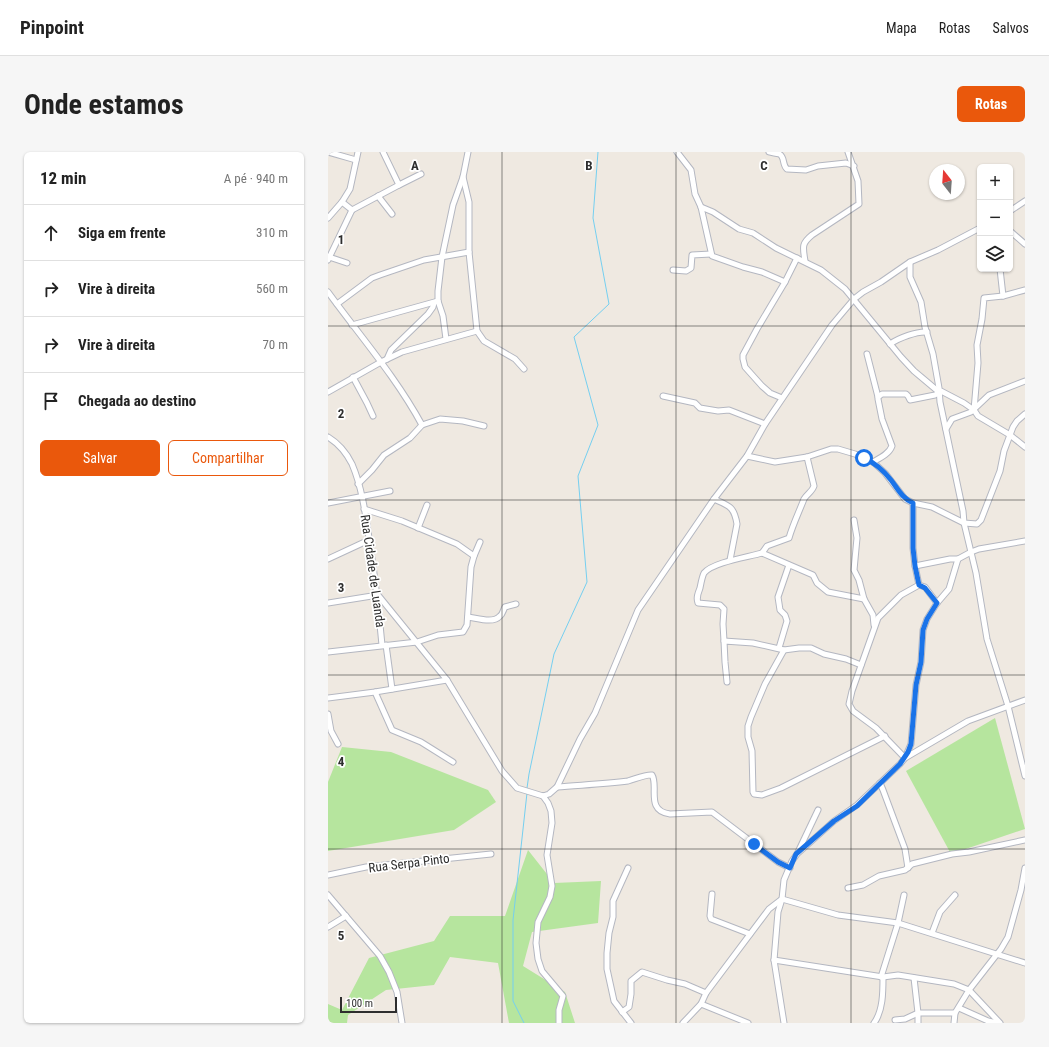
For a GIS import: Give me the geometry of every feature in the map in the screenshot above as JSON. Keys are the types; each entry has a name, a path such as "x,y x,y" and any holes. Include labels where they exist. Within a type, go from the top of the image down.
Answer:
{"street":[{"path":"328,152 356,160"},
{"path":"328,218 342,202 350,189 358,152"},
{"path":"383,152 399,185"},
{"path":"387,359 391,350 428,314 436,302 442,257 453,205 463,177 468,152"},
{"path":"677,152 691,170 695,194 701,207 708,233 711,254 715,258 762,272 785,282"},
{"path":"769,152 779,153 782,155 784,167 787,169 806,170 818,166 846,163 854,166"},
{"path":"805,261 803,244 806,240 812,234 859,204 858,181 848,152"},
{"path":"347,263 329,259 352,210 421,174"},
{"path":"463,177 469,202 469,252 477,331 484,341 515,359 524,370"},
{"path":"378,196 392,214"},
{"path":"1013,208 1025,200"},
{"path":"342,202 352,210"},
{"path":"701,207 739,229 753,233 776,248 821,270 845,289 914,371 939,392 949,394 974,410 975,413 982,419 1010,435 1025,447"},
{"path":"328,603 377,595 447,680 502,771 517,788 543,796 549,794 557,787 580,739 595,713 638,610 714,499 747,456 765,424 832,325 854,299 910,262 938,250 977,230"},
{"path":"1013,233 1025,244"},
{"path":"337,304 372,278 424,260 469,252"},
{"path":"673,270 686,271 691,268 692,255 711,254"},
{"path":"782,398 765,390 746,367 742,359 797,258"},
{"path":"910,262 910,276 921,302 940,388 940,402 963,511 964,523 977,578 987,639 1008,706 1025,776"},
{"path":"1000,272 1003,296"},
{"path":"974,410 978,363 977,345 984,298 1003,296 1025,290"},
{"path":"328,292 409,402 422,425"},
{"path":"352,324 436,302"},
{"path":"436,302 443,316 446,339"},
{"path":"328,392 380,362 402,352 477,331"},
{"path":"890,344 903,336 927,332"},
{"path":"866,354 878,397 882,419 892,446 891,450 886,455 873,462"},
{"path":"353,377 373,416"},
{"path":"946,429 952,419 974,410 989,395 1025,381"},
{"path":"878,397 882,394 904,394 908,396 910,400 935,395 939,392"},
{"path":"663,396 693,403 700,408 718,411 728,410 765,424"},
{"path":"747,456 775,462 807,457 824,451 838,449 855,454 873,462 891,480 905,499 913,503 932,507 964,523 978,524 980,523 1000,471 1004,451 1010,435 1017,420 1025,414"},
{"path":"358,484 384,455 410,438 422,425 440,419 454,420 484,426"},
{"name":"Rua Cidade de Luanda","path":"328,437 334,440 352,464 362,496 392,689"},
{"path":"727,682 724,652 724,609 720,605 698,602 697,597 705,573 730,560 762,553 767,546 789,538 804,498 814,486 807,457"},
{"path":"328,503 390,491"},
{"path":"714,499 730,506 735,512 737,524 730,560"},
{"path":"913,503 913,548 919,585"},
{"path":"418,528 427,505"},
{"path":"364,509 382,514 457,544 474,556"},
{"path":"854,520 857,538 854,567 864,599 874,615 874,628"},
{"path":"328,559 370,540"},
{"path":"915,566 950,559 958,559 971,552 1025,541"},
{"path":"328,652 417,642 438,635 460,633 467,625 472,567 474,556 480,542"},
{"path":"762,553 813,575 817,583 828,592 864,599"},
{"path":"905,758 911,744 916,685 921,662 923,630 927,619 937,603 950,589 958,559"},
{"path":"789,564 778,597 780,610 785,615 787,621 782,649 765,684 748,726 748,737 752,751 754,794 758,796 781,788 885,736"},
{"path":"919,585 925,588 937,603"},
{"path":"905,758 885,736 853,711 849,704 855,680 874,628 881,614 897,598 919,585"},
{"path":"468,617 486,620 497,619 500,617 505,607 516,604"},
{"path":"724,641 753,643 782,649 811,648 824,654 846,659 861,665"},
{"path":"328,698 447,680"},
{"path":"375,692 392,730 422,742 453,762"},
{"path":"792,861 796,854 834,821 857,806 905,758 956,727 979,716 1025,700"},
{"path":"328,714 329,727 338,744"},
{"path":"911,744 916,752"},
{"path":"557,787 627,781 650,774 654,779 654,797 659,810 665,814 712,812 778,862 790,868"},
{"path":"880,783 905,849 908,868"},
{"path":"543,796 551,810 552,823 548,855 552,886 550,897 538,922 536,943 538,959 542,971 563,996 559,1010 559,1023"},
{"path":"784,1023 774,960 778,912 782,899 784,880 818,810"},
{"path":"848,888 863,885 879,876 905,870 912,864 952,854 969,852 1025,840"},
{"name":"Rua Serpa Pinto","path":"328,875 366,867 491,854"},
{"path":"628,868 613,901 607,953 607,973 614,1001 630,1023"},
{"path":"954,1023 957,1011 969,990 1008,937 1021,890 1025,868"},
{"path":"712,894 711,919 750,934"},
{"path":"328,895 380,956 389,972 397,992 402,1023"},
{"path":"874,1023 879,1012 883,994 882,977 898,923 904,895"},
{"path":"932,933 940,912 955,895"},
{"path":"782,899 838,915 898,923 1025,962"},
{"path":"682,1023 701,1004 706,993 769,909 782,899"},
{"path":"328,927 346,916"},
{"path":"774,960 882,977 898,975 954,984 969,990 998,1023"},
{"path":"622,1012 629,1007 631,981 642,972 685,984 706,993"},
{"path":"914,978 918,1023"},
{"path":"701,1004 748,1023"},
{"path":"895,1020 905,1019 918,1013 957,1011 998,1023"}],"green space":[{"path":"995,718 1025,829 951,854 906,771"},
{"path":"342,747 391,752 488,790 496,802 454,830 328,851 328,782"},
{"path":"528,850 554,883 601,881 598,923 532,932 523,966 565,992 575,1023 509,1023 498,963 450,957 434,985 386,990 348,1015 347,1023 328,1023 328,1004 342,1010 369,958 434,941 450,916 505,916"}],"waterway":[{"path":"527,788 554,654 587,582 578,476 598,425 574,337 609,304 593,218 598,152"},
{"path":"524,1023 513,1001 513,920 527,793"}],"route":[{"path":"754,844 778,862 790,868 796,854 834,821 857,806 900,764 910,749 916,685 921,662 923,630 927,619 937,603 925,588 919,585 913,548 913,503 905,499 885,473 873,462 864,458"}]}
